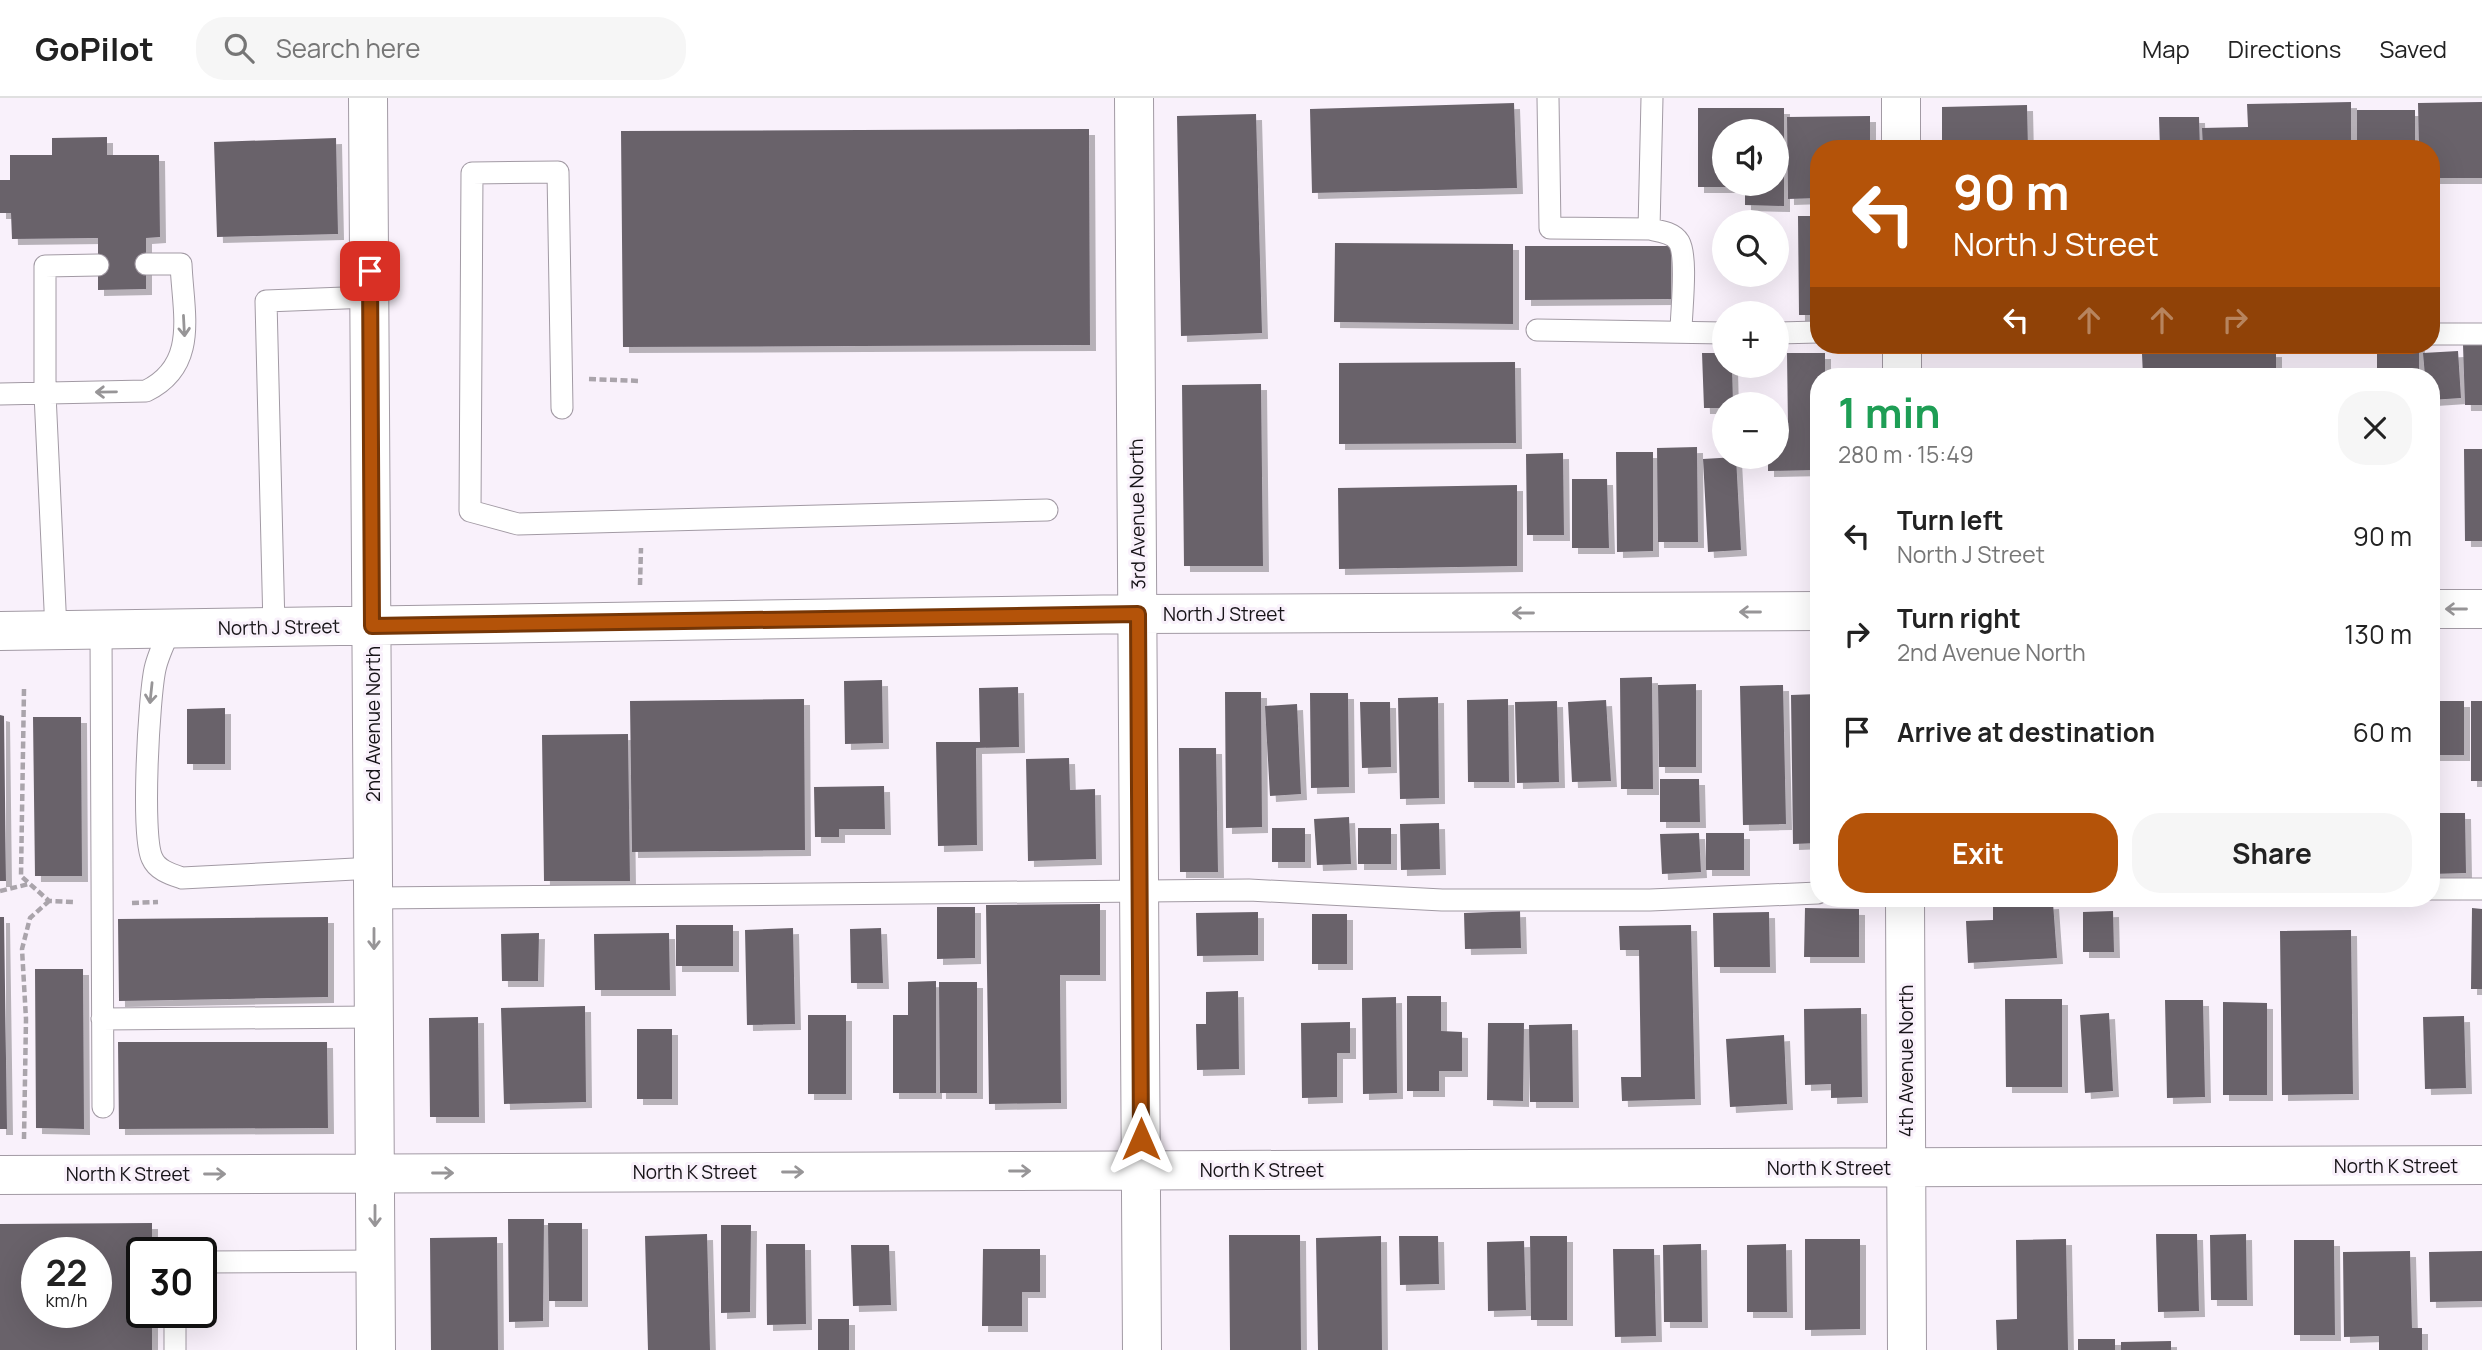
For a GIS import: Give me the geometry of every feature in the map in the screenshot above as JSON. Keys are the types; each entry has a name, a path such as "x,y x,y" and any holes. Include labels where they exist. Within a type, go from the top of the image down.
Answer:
{"street":[{"name":"2nd Avenue North","path":"368,98 376,1350"},
{"name":"3rd Avenue North","path":"1134,98 1142,1350"},
{"path":"1901,98 1901,140"},
{"path":"2440,609 2482,609"},
{"name":"North J Street","path":"0,631 1138,614 1810,611"},
{"name":"4th Avenue North","path":"1905,907 1907,1350"},
{"name":"North K Street","path":"0,1175 2482,1165"}],"lane":[{"path":"1548,98 1550,228 1649,229 1670,233 1679,242 1682,257 1681,332"},
{"path":"1649,229 1652,98"},
{"path":"562,408 558,172 472,173 470,511 518,524 1047,510"},
{"path":"0,394 146,391 165,382 178,364 185,341 181,264 146,264"},
{"path":"56,630 45,394 46,266 98,265"},
{"path":"274,627 265,301 370,298"},
{"path":"1537,330 1712,333"},
{"path":"1789,332 1810,332"},
{"path":"2440,334 2482,334"},
{"path":"171,628 156,665 150,695 148,846 152,860 165,873 182,878 230,875 374,883 1249,890 1442,900 1650,900 1810,893"},
{"path":"101,630 103,1107"},
{"path":"2440,889 2482,889"},
{"path":"102,1019 374,1017"},
{"path":"217,1262 376,1261"},
{"path":"175,1328 175,1350"}],"path":[{"path":"584,368 586,379 641,381"},
{"path":"640,586 641,543"},
{"path":"24,689 21,876 49,901 86,902"},
{"path":"0,891 30,884"},
{"path":"23,1145 26,1020 22,949 30,918 49,901"}],"building":[{"path":"2351,102 2351,140 2203,140 2202,128 2248,127 2247,104"},
{"path":"2482,102 2482,178 2440,178 2440,140 2419,140 2418,103"},
{"path":"1514,103 1517,188 1312,193 1310,109"},
{"path":"2027,105 2028,140 1942,140 1942,107"},
{"path":"1698,108 1784,108 1784,119 1712,119 1712,187 1698,187"},
{"path":"2357,110 2415,110 2415,140 2357,140"},
{"path":"1256,114 1262,333 1181,336 1177,116"},
{"path":"1870,116 1870,140 1810,140 1810,198 1788,199 1787,119"},
{"path":"2159,117 2199,117 2200,140 2160,140"},
{"path":"1089,129 1090,345 623,347 621,131"},
{"path":"107,137 107,155 159,155 160,237 146,238 146,289 98,290 98,238 12,239 11,213 0,213 0,180 10,180 10,155 52,155 52,138"},
{"path":"336,138 338,234 217,237 214,142"},
{"path":"1745,196 1784,196 1784,206 1745,205"},
{"path":"1798,216 1810,216 1810,315 1799,315"},
{"path":"1335,243 1513,244 1513,324 1334,322"},
{"path":"1525,246 1671,246 1671,299 1525,300"},
{"path":"2463,345 2482,345 2482,405 2465,405"},
{"path":"2458,351 2461,398 2440,399 2440,368 2424,368 2423,354"},
{"path":"1702,353 1712,353 1712,378 1732,378 1733,392 1712,392 1712,408 1704,408"},
{"path":"1789,353 1825,354 1825,368 1810,368 1810,470 1768,471 1789,469"},
{"path":"2142,354 2276,354 2276,368 2143,368"},
{"path":"2377,354 2419,354 2419,368 2377,368"},
{"path":"1515,362 1516,443 1339,444 1339,363"},
{"path":"1261,384 1263,566 1184,566 1182,385"},
{"path":"1697,447 1698,542 1658,542 1657,448"},
{"path":"2464,449 2482,449 2482,541 2465,541"},
{"path":"1616,452 1653,452 1653,551 1617,552"},
{"path":"1563,453 1564,535 1527,535 1526,454"},
{"path":"1712,458 1712,469 1737,469 1741,550 1708,552 1703,459"},
{"path":"1572,479 1607,479 1609,548 1572,548"},
{"path":"1517,485 1517,566 1339,569 1338,488"},
{"path":"1652,677 1653,789 1621,789 1620,678"},
{"path":"882,680 883,743 845,744 844,681"},
{"path":"1696,684 1696,767 1659,767 1658,685"},
{"path":"1783,685 1786,824 1743,825 1740,686"},
{"path":"1018,687 1019,747 976,748 977,845 938,846 936,742 980,742 979,688"},
{"path":"1225,692 1261,692 1262,827 1226,828"},
{"path":"1310,693 1348,693 1349,787 1311,788"},
{"path":"1810,694 1810,843 1793,844 1791,695"},
{"path":"1438,697 1439,798 1400,799 1398,698"},
{"path":"804,699 805,850 632,852 630,701"},
{"path":"1508,699 1509,782 1468,782 1467,700"},
{"path":"1606,700 1611,781 1572,782 1568,702"},
{"path":"1557,701 1559,782 1517,783 1515,702"},
{"path":"2440,701 2464,701 2464,755 2440,755"},
{"path":"2471,701 2482,701 2482,781 2471,781"},
{"path":"1360,702 1390,702 1391,767 1362,768"},
{"path":"1297,704 1301,794 1270,796 1265,706"},
{"path":"225,708 225,764 187,764 187,709"},
{"path":"0,715 4,716 6,881 0,881"},
{"path":"33,717 81,717 82,876 35,876"},
{"path":"628,734 630,881 544,881 542,735"},
{"path":"1179,748 1216,748 1218,872 1180,872"},
{"path":"1069,758 1070,790 1095,789 1096,859 1028,861 1026,759"},
{"path":"1660,779 1699,779 1700,822 1660,822"},
{"path":"884,786 885,829 839,829 839,837 815,837 814,787"},
{"path":"2440,813 2465,813 2466,873 2440,874"},
{"path":"1349,817 1351,864 1317,865 1314,819"},
{"path":"1439,823 1440,869 1401,870 1400,824"},
{"path":"1272,828 1305,828 1305,862 1272,862"},
{"path":"1358,828 1391,828 1391,864 1358,864"},
{"path":"1699,833 1701,872 1662,874 1660,834"},
{"path":"1706,833 1744,833 1744,870 1706,870"},
{"path":"1100,904 1100,975 1060,975 1061,1103 989,1104 986,905"},
{"path":"937,907 975,907 975,958 937,959"},
{"path":"1993,907 2053,907 2057,958 1968,963 1966,921 1993,920"},
{"path":"1805,908 1859,909 1859,957 1804,957"},
{"path":"2472,908 2482,909 2482,989 2471,989"},
{"path":"1520,911 1521,948 1465,949 1464,913"},
{"path":"2113,911 2114,952 2083,952 2083,912"},
{"path":"1258,912 1258,955 1197,956 1196,913"},
{"path":"1769,912 1770,967 1714,967 1713,913"},
{"path":"1312,914 1347,914 1347,964 1312,964"},
{"path":"0,917 4,917 7,1129 0,1129"},
{"path":"328,917 328,997 119,1001 118,919"},
{"path":"676,925 733,925 733,966 676,966"},
{"path":"1691,925 1695,1099 1622,1101 1621,1077 1641,1077 1639,950 1620,950 1619,926"},
{"path":"793,928 795,1024 747,1025 745,930"},
{"path":"881,928 883,983 851,983 850,929"},
{"path":"2351,930 2353,1094 2282,1095 2280,931"},
{"path":"539,933 538,981 502,981 501,934"},
{"path":"669,933 670,990 595,990 594,934"},
{"path":"35,969 83,969 84,1129 36,1128"},
{"path":"936,981 936,1093 893,1093 893,1015 908,1015 908,982"},
{"path":"939,982 977,982 977,1093 940,1093"},
{"path":"1238,991 1239,1069 1197,1070 1196,1024 1206,1024 1206,992"},
{"path":"1407,996 1441,996 1441,1031 1462,1032 1462,1071 1439,1071 1439,1091 1407,1091"},
{"path":"1396,997 1397,1093 1363,1094 1362,998"},
{"path":"2005,999 2062,999 2062,1087 2006,1087"},
{"path":"2165,1000 2203,1000 2205,1097 2167,1098"},
{"path":"2223,1002 2267,1003 2267,1095 2223,1095"},
{"path":"585,1006 586,1102 504,1104 501,1008"},
{"path":"1861,1008 1862,1097 1831,1098 1831,1084 1805,1085 1804,1009"},
{"path":"2109,1013 2113,1091 2085,1093 2080,1015"},
{"path":"808,1015 846,1015 846,1094 808,1094"},
{"path":"2464,1016 2466,1088 2425,1089 2423,1017"},
{"path":"478,1017 479,1117 430,1117 429,1018"},
{"path":"1350,1022 1350,1053 1337,1053 1337,1097 1302,1098 1301,1023"},
{"path":"1488,1023 1524,1023 1523,1101 1487,1100"},
{"path":"1572,1024 1573,1102 1530,1102 1529,1025"},
{"path":"637,1029 672,1029 672,1099 637,1099"},
{"path":"1784,1035 1787,1104 1730,1107 1726,1039"},
{"path":"118,1042 327,1042 328,1128 119,1129"},
{"path":"508,1219 544,1219 543,1321 509,1322"},
{"path":"152,1223 152,1237 126,1237 126,1328 152,1328 152,1350 0,1350 0,1224"},
{"path":"548,1223 582,1223 582,1301 549,1301"},
{"path":"721,1225 751,1225 750,1312 721,1313"},
{"path":"707,1234 710,1350 648,1350 645,1236"},
{"path":"2156,1234 2197,1234 2199,1311 2158,1312"},
{"path":"2246,1234 2247,1300 2211,1300 2210,1235"},
{"path":"1229,1235 1300,1235 1301,1350 1230,1350"},
{"path":"1381,1236 1382,1350 1318,1350 1316,1238"},
{"path":"1399,1236 1438,1236 1439,1284 1400,1285"},
{"path":"1530,1236 1567,1236 1567,1320 1531,1320"},
{"path":"497,1237 498,1350 431,1350 430,1238"},
{"path":"1805,1239 1860,1239 1860,1329 1805,1330"},
{"path":"2066,1239 2068,1350 1997,1350 1996,1320 2017,1319 2016,1240"},
{"path":"2294,1240 2334,1240 2335,1335 2294,1335"},
{"path":"1524,1241 1526,1310 1488,1311 1487,1242"},
{"path":"766,1244 805,1244 806,1324 767,1325"},
{"path":"1701,1244 1702,1322 1664,1322 1663,1245"},
{"path":"1786,1244 1787,1312 1747,1312 1747,1245"},
{"path":"851,1245 889,1245 891,1305 853,1306"},
{"path":"983,1249 1040,1249 1040,1292 1022,1292 1022,1326 982,1326"},
{"path":"1613,1249 1654,1249 1656,1336 1615,1337"},
{"path":"2410,1251 2412,1328 2422,1328 2422,1350 2379,1350 2379,1336 2344,1337 2343,1252"},
{"path":"2482,1251 2482,1301 2430,1302 2429,1252"},
{"path":"818,1319 849,1319 849,1350 818,1350"},
{"path":"2078,1339 2115,1339 2115,1350 2078,1350"},
{"path":"2171,1341 2171,1350 2121,1350 2121,1342"}],"route":[{"path":"370,271 372,626 1138,614 1141,1139"}]}
